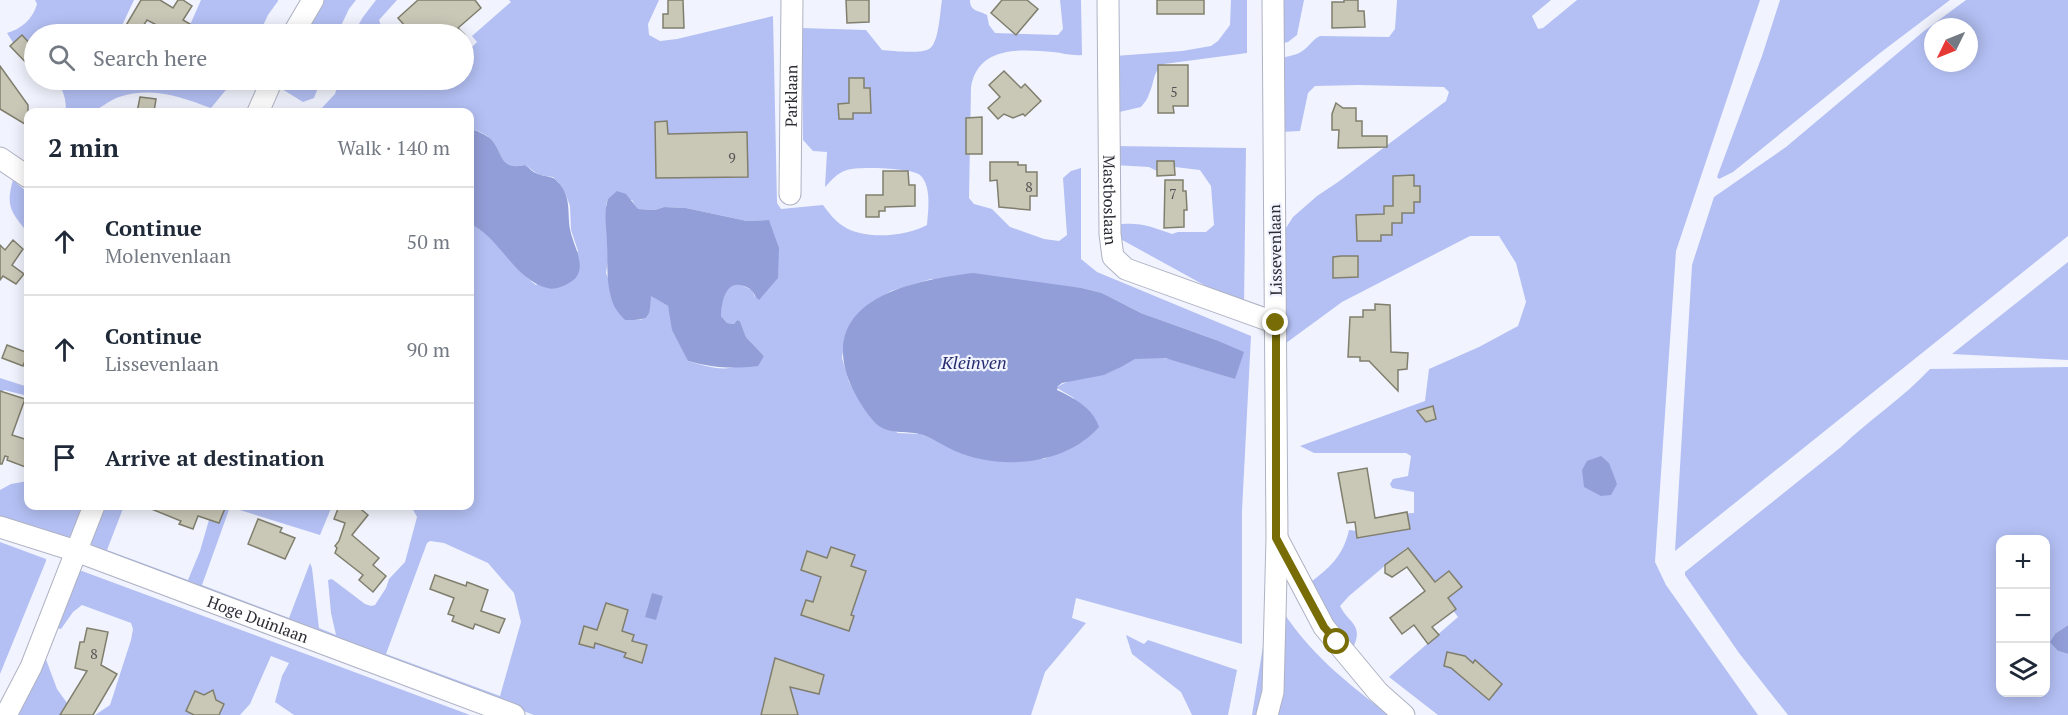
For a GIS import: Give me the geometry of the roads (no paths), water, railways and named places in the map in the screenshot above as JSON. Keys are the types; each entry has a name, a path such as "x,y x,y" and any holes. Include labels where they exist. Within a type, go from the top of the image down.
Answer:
{"street":[{"name":"Parklaan","path":"790,194 792,0"},
{"name":"Mastboslaan","path":"1108,0 1110,234 1113,257 1126,269 1276,323"},
{"name":"Lissevenlaan","path":"1267,715 1273,692 1276,538 1273,0"},
{"path":"298,24 308,2"},
{"path":"260,108 268,90"},
{"path":"0,158 24,174"},
{"path":"6,715 31,667 92,510"},
{"name":"Hoge Duinlaan","path":"0,527 76,551 514,715"},
{"path":"1276,538 1324,627 1378,692 1404,715"}],"water":[{"path":"474,130 491,139 506,163 517,166 525,165 537,174 554,178 562,187 567,198 570,229 579,258 579,272 569,283 561,287 552,289 535,283 525,276 481,230 474,226"},
{"path":"617,191 626,194 638,209 686,208 747,221 769,220 779,248 778,278 759,300 750,289 742,285 731,287 727,290 721,316 727,323 734,324 737,320 740,321 746,337 764,356 758,366 723,367 688,361 672,330 668,306 651,296 647,317 625,320 620,315 613,303 608,284 606,222 608,199"},
{"name":"Kleinven","path":"973,273 1082,288 1102,293 1141,313 1244,352 1235,379 1165,358 1135,359 1104,375 1062,383 1057,390 1088,409 1099,427 1069,450 1032,461 992,461 973,457 923,435 884,429 869,415 859,401 846,372 843,346 849,325 863,309 881,296 927,281"},
{"path":"1601,456 1609,463 1617,484 1611,495 1601,496 1584,487 1582,470 1587,461"},
{"path":"652,593 663,596 656,620 645,617"},
{"path":"2068,625 2068,654 2058,651 2050,642 2056,633"}]}
